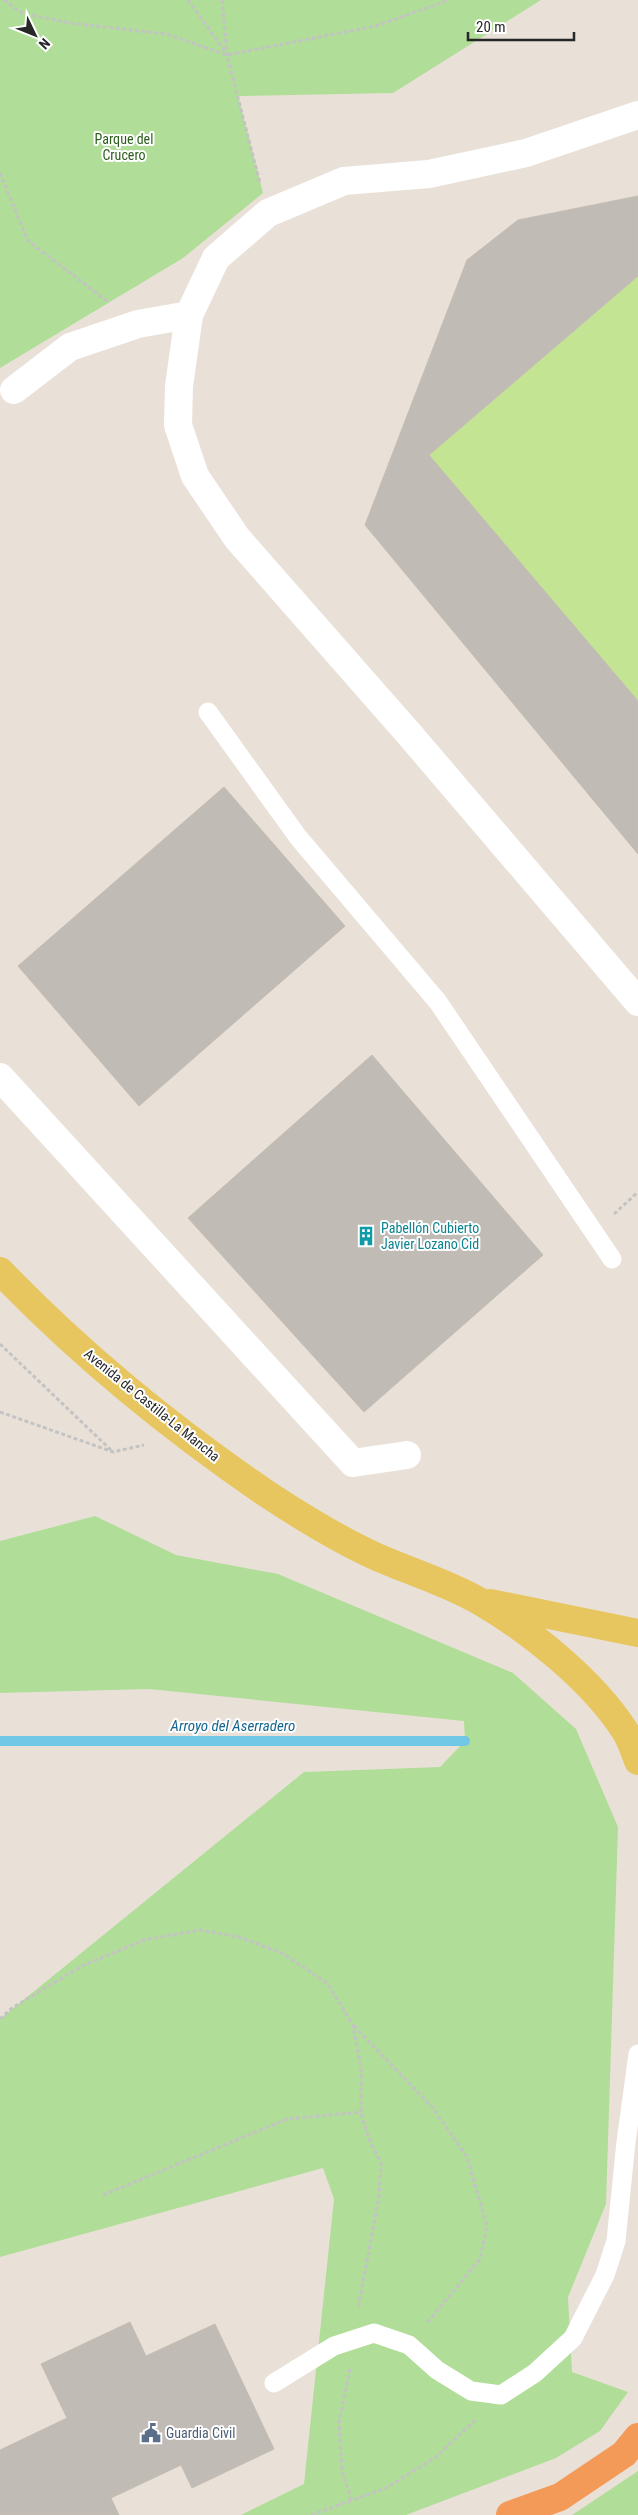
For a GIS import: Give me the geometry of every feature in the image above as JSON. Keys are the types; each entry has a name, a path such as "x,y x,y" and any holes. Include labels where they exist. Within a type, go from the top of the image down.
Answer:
{"highway":[{"path":"510,2515 560,2497 624,2454 638,2437"}],"main road":[{"name":"Avenida de Castilla-La Mancha","path":"0,1271 44,1316 187,1437 268,1494 320,1527 375,1556 479,1600 638,1633"},
{"name":"Avenida de Castilla-La Mancha","path":"479,1600 544,1646 600,1696 626,1733 638,1761"}],"street":[{"path":"638,115 526,153 429,174 344,181 268,213 216,258 189,315 179,386 178,425 195,476 236,538 410,735 638,1002"},
{"path":"14,390 70,347 138,324 189,315"},
{"path":"0,1077 353,1463 407,1455"}],"lane":[{"path":"208,712 298,837 438,1002 612,1259"},
{"path":"274,2383 334,2346 374,2334 409,2345 437,2370 471,2391 502,2395 535,2373 573,2338 605,2275 616,2241 626,2142 638,2054"},
{"path":"620,2216 638,2143"}],"path":[{"path":"4,0 22,13 70,23 166,34 227,54 376,26 449,0"},
{"path":"188,0 227,54"},
{"path":"222,0 227,54 268,213"},
{"path":"0,173 28,241 138,324"},
{"path":"0,1344 113,1452"},
{"path":"0,1412 113,1452 187,1437"},
{"path":"0,2019 12,2008 82,1966 144,1940 200,1930 239,1937 282,1953 327,1983 353,2026 432,2107 467,2157 487,2226 480,2260 409,2345"},
{"path":"353,2026 361,2068 361,2112 368,2138 381,2163 379,2197 357,2316"},
{"path":"102,2195 288,2119 361,2112"},
{"path":"351,2362 339,2422 342,2471 351,2499"},
{"path":"311,2515 351,2499 386,2488 436,2457 502,2395"}],"green space":[{"name":"Parque del Crucero","path":"0,0 541,0 393,93 238,96 263,193 183,258 0,368"},
{"path":"638,276 638,701 429,455"},
{"path":"95,1516 176,1555 278,1574 513,1673 576,1729 618,1827 606,2204 568,2297 572,2372 628,2392 600,2431 556,2458 406,2515 241,2515 304,2484 334,2199 323,2168 0,2257 0,2019 304,1772 440,1767 465,1741 464,1721 149,1689 0,1693 0,1541"},
{"path":"638,2471 638,2515 572,2515"}],"building":[{"path":"638,196 638,276 429,455 638,701 638,854 365,525 467,260 518,220"},
{"path":"224,787 345,926 139,1106 18,966"},
{"name":"Pabellón Cubierto Javier Lozano Cid","path":"372,1055 543,1255 364,1412 188,1218"},
{"name":"Guardia Civil","path":"130,2322 146,2356 215,2324 274,2449 192,2488 181,2465 111,2498 119,2515 0,2515 0,2450 67,2418 41,2364"}],"waterway":[{"name":"Arroyo del Aserradero","path":"0,1741 465,1741"}],"place":[{"name":"Pabellón Cubierto Javier Lozano Cid","path":"366,1236"},
{"name":"Guardia Civil","path":"151,2433"}]}
